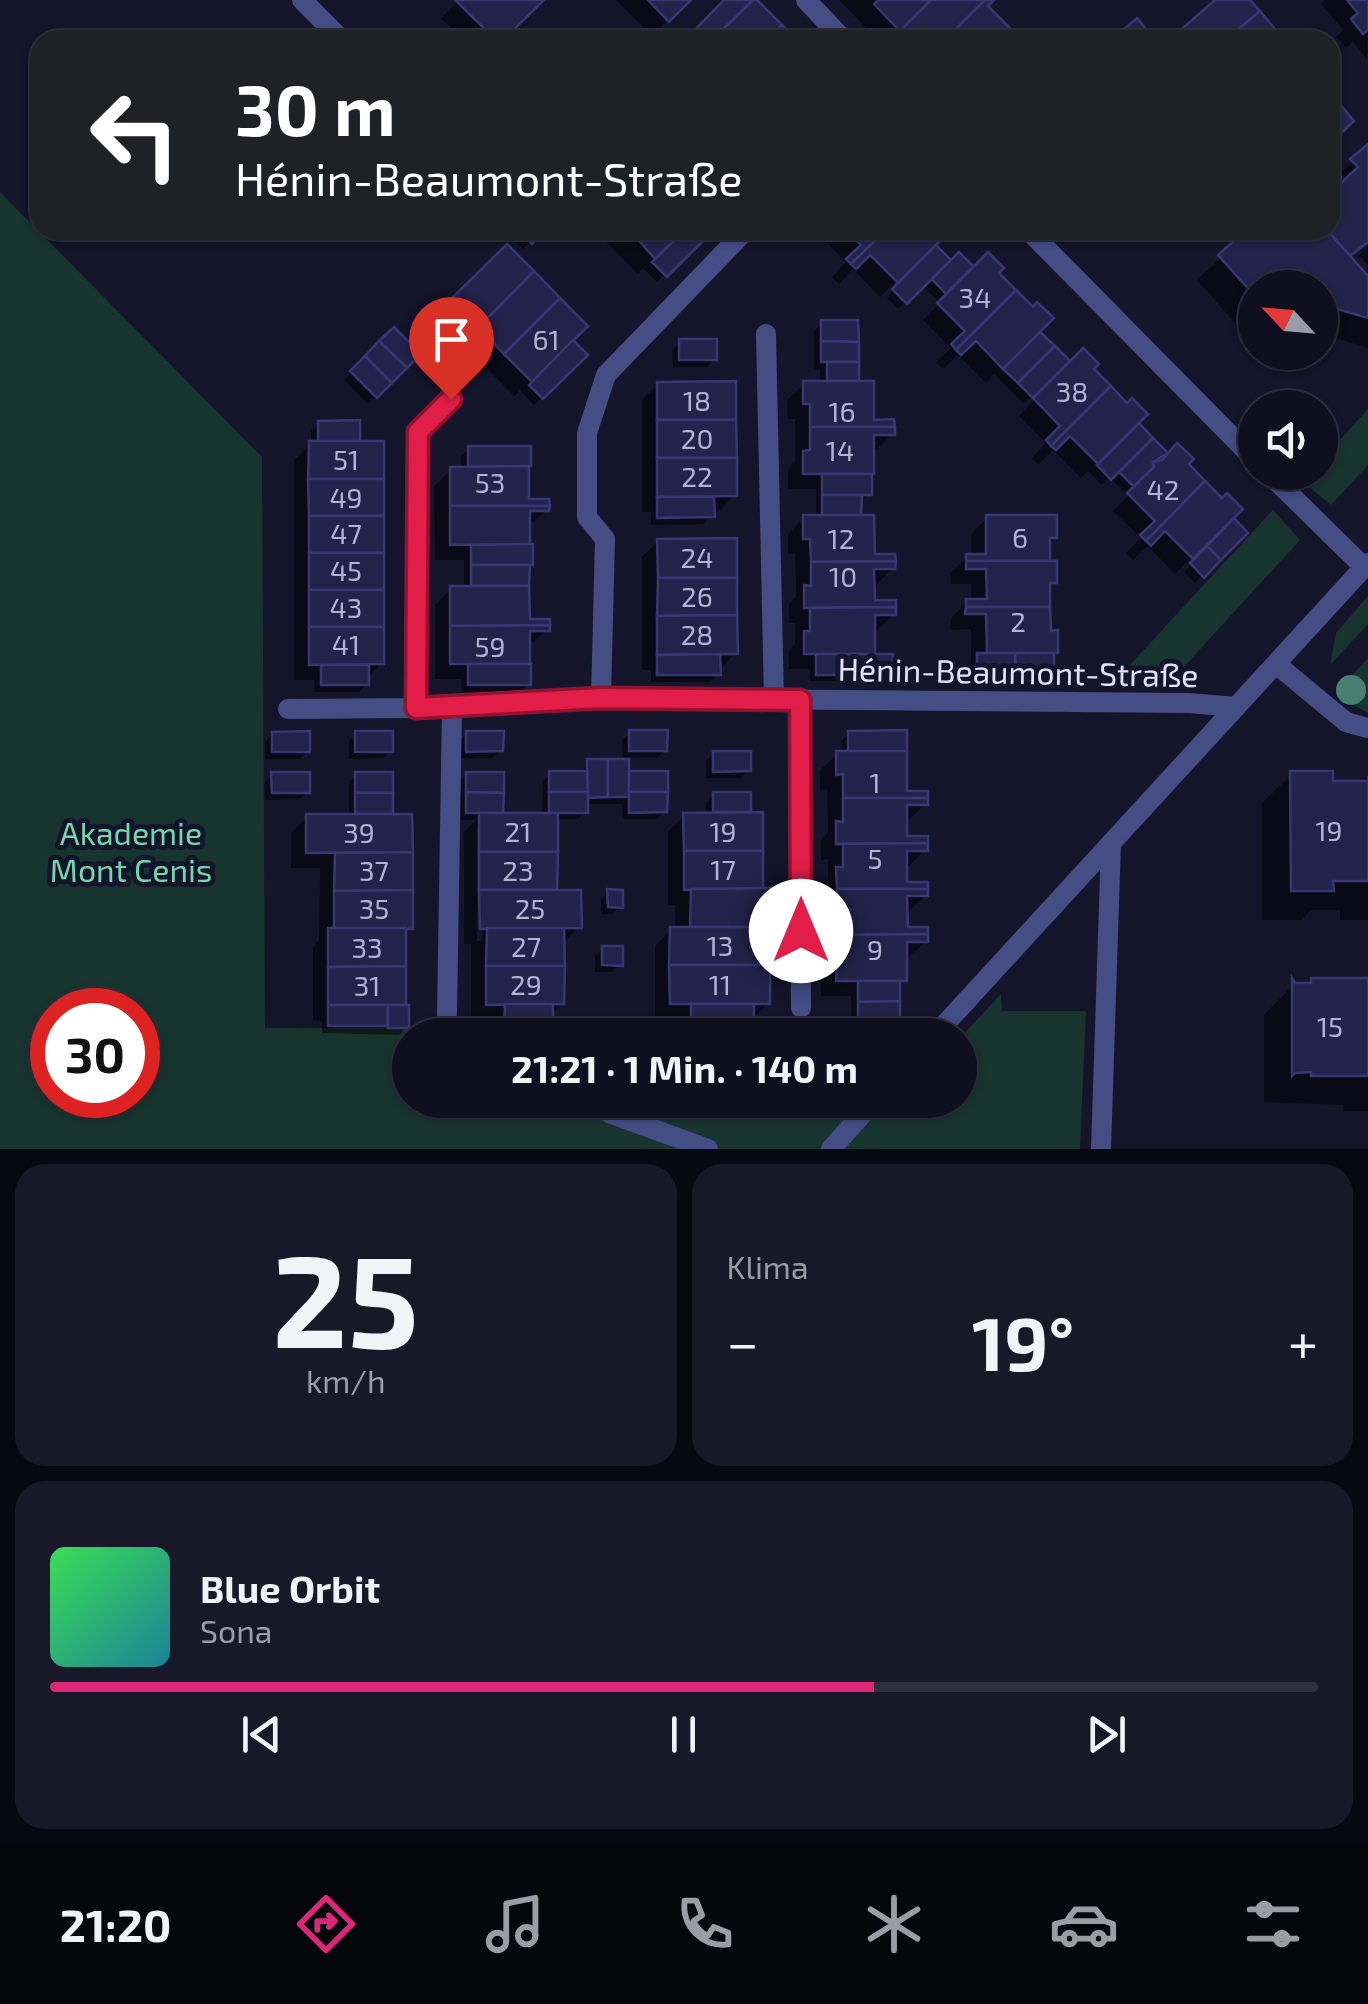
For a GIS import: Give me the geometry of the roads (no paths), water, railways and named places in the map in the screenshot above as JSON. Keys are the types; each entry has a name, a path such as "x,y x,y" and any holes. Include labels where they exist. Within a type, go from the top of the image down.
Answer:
{"street":[{"path":"302,0 332,30"},
{"path":"806,0 834,30"},
{"path":"601,698 605,538 587,518 587,434 606,375 736,240"},
{"path":"1038,240 1238,443"},
{"path":"766,334 774,701"},
{"path":"416,708 418,432 451,399"},
{"name":"Hénin-Beaumont-Straße","path":"950,1018 1366,565 1286,490"},
{"path":"1276,664 1346,722 1368,728"},
{"name":"Hénin-Beaumont-Straße","path":"288,709 416,708 601,698 1189,703 1236,707"},
{"name":"Hénin-Beaumont-Straße","path":"800,700 801,1008"},
{"path":"447,1014 452,706"},
{"path":"1102,1149 1111,843"},
{"path":"622,1118 708,1149"},
{"path":"831,1149 859,1118"}],"park label":[{"name":"Akademie Mont Cenis","path":"131,852"}]}
